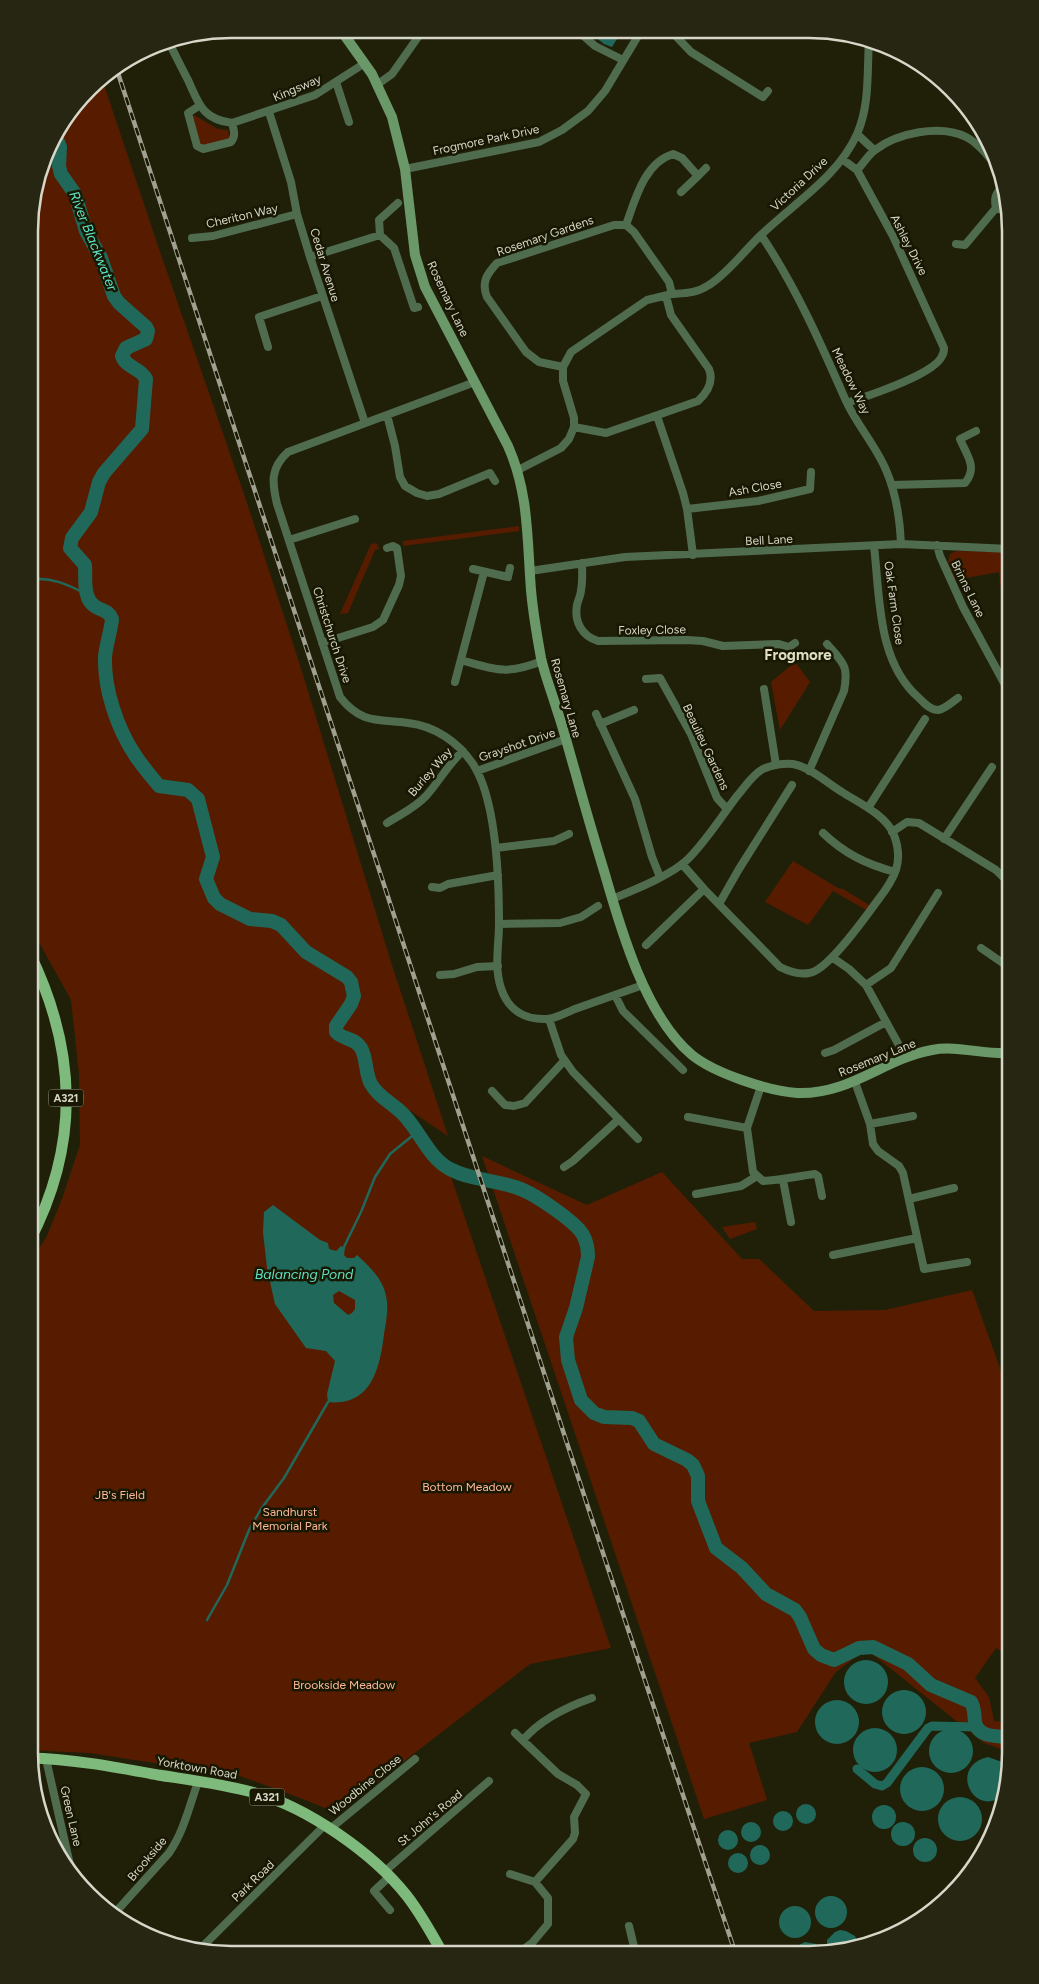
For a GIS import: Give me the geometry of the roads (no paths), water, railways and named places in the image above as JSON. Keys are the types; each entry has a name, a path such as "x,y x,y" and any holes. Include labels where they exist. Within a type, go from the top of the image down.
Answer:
{"main road":[{"name":"A321","path":"38,972 58,1026 64,1063 66,1109 64,1137 54,1182 38,1223"},
{"name":"Yorktown Road","path":"38,1758 74,1761 255,1793 269,1797 307,1814 327,1827 387,1874 416,1909 438,1946"}],"street":[{"name":"Rosemary Lane","path":"347,38 378,84 392,117 405,169 417,264 432,302 508,446 518,470 525,504 531,594 542,661 612,900 631,957 643,985 660,1016 691,1054 708,1066 761,1086 797,1093 816,1092 856,1082 906,1058 934,1050 956,1049 1002,1053"},
{"path":"378,84 392,74 417,38"},
{"path":"586,38 595,46 623,60"},
{"name":"Frogmore Park Drive","path":"405,169 539,142 562,130 588,111 605,91 637,38"},
{"path":"677,38 691,52 763,97"},
{"path":"171,47 199,106 208,115 221,121 232,123 234,138 231,142 203,149 197,146 188,113 199,106"},
{"name":"Victoria Drive","path":"669,295 690,293 709,285 827,176 842,159 857,134 863,117 869,47"},
{"name":"Kingsway","path":"232,123 315,95 365,63"},
{"path":"336,82 349,122"},
{"name":"Cedar Avenue","path":"269,112 291,182 297,214 322,296 365,423"},
{"path":"857,170 874,150 901,137 924,132 948,131 967,137 985,152"},
{"path":"857,134 874,150"},
{"path":"574,427 606,433 698,401 710,385 712,375 709,368 671,315 669,282 634,232 626,225 646,177 653,166 664,156 673,154 682,158 698,176"},
{"name":"Ashley Drive","path":"842,159 857,170 893,236 944,348 942,357 937,363 910,379 847,403"},
{"path":"681,192 706,168"},
{"path":"996,208 994,201 998,193"},
{"path":"398,204 379,220 380,235 394,248 414,308 418,307"},
{"path":"996,208 1000,210"},
{"path":"956,244 965,245 996,208"},
{"name":"Cheriton Way","path":"192,238 213,236 297,214"},
{"name":"Rosemary Gardens","path":"563,367 539,362 526,352 487,297 483,286 487,274 497,263 614,225 626,225"},
{"path":"310,257 380,235"},
{"name":"Meadow Way","path":"761,235 777,258 799,300 847,403 886,469 892,485 900,525 901,544"},
{"path":"518,470 561,448 569,439 574,427 574,418 563,381 563,367 571,352 647,300 669,295"},
{"path":"259,317 322,296"},
{"path":"255,308 268,347"},
{"name":"Christchurch Drive","path":"475,382 288,452 278,462 273,472 272,487 340,697 353,712 372,720 410,723 429,728 449,738 463,751 477,771 488,806 496,848 499,924 498,966 500,988 510,1006 528,1018 549,1019 643,985"},
{"path":"387,415 400,477 405,486 427,496 439,494 490,473 495,481"},
{"path":"657,416 687,509 693,555"},
{"path":"892,485 965,483 971,475 972,466 960,439 976,432"},
{"name":"Ash Close","path":"687,509 758,501 810,489 811,472"},
{"path":"289,540 355,519"},
{"name":"Bell Lane","path":"530,571 625,557 901,544 1002,549"},
{"name":"Brinns Lane","path":"937,545 963,607 1002,679"},
{"path":"322,643 373,627 383,620 399,585 401,576 398,548 393,546 387,548"},
{"name":"Oak Farm Close","path":"874,546 885,635 891,659 902,680 913,694 930,708 937,710 943,708 958,698"},
{"name":"Foxley Close","path":"582,563 582,589 576,616 581,630 589,638 598,641 703,641 723,646 780,644 789,647 795,643"},
{"path":"474,569 508,578 510,568"},
{"path":"455,682 484,572"},
{"path":"809,771 844,691 846,679 846,670 841,660 827,644"},
{"path":"461,660 495,670 512,671 542,661"},
{"name":"Beaulieu Gardens","path":"646,679 660,678 691,734 717,798 727,809"},
{"path":"682,864 780,967 793,973 811,974 833,958 888,888 899,860 898,846 892,832 881,818 868,808 809,771 793,764 776,765 764,689"},
{"path":"600,724 634,710"},
{"path":"596,714 635,799 652,857 660,877"},
{"path":"868,808 925,719"},
{"name":"Grayshot Drive","path":"477,771 566,740"},
{"name":"Burley Way","path":"387,822 413,808 426,797 454,759 463,751"},
{"name":"Beaulieu Gardens","path":"612,900 682,864 756,775 764,769 776,765"},
{"path":"944,838 992,767"},
{"path":"719,904 792,785"},
{"path":"892,832 907,822 919,823 996,870 1002,876"},
{"path":"823,833 835,845 867,864 895,872"},
{"path":"496,848 554,841 570,834"},
{"path":"432,887 440,888 448,884 498,876"},
{"path":"646,944 704,889"},
{"path":"866,985 891,968 938,893"},
{"path":"499,924 560,923 581,917 598,906"},
{"path":"981,948 1002,962"},
{"path":"833,958 849,969 866,985 906,1058"},
{"path":"440,975 454,974 477,967 498,966"},
{"path":"615,995 623,1011 683,1070"},
{"path":"549,1019 564,1061 638,1140"},
{"path":"825,1053 886,1022"},
{"path":"492,1091 505,1105 514,1106 525,1103 564,1061"},
{"path":"856,1082 870,1124 873,1144 878,1151 899,1166 903,1173 924,1269 967,1262"},
{"path":"761,1086 747,1128 753,1172 764,1181 783,1180 791,1176 816,1174 822,1196"},
{"path":"870,1124 913,1116"},
{"path":"688,1117 747,1128"},
{"path":"564,1167 619,1119"},
{"path":"696,1194 741,1186 757,1176"},
{"path":"783,1180 791,1222"},
{"path":"909,1199 954,1188"},
{"path":"833,1255 916,1238"},
{"path":"523,1740 532,1730 551,1717 571,1705 592,1698"},
{"path":"515,1732 558,1774 578,1785 586,1794 574,1817 575,1832 573,1839 535,1882"},
{"name":"Green Lane","path":"46,1759 70,1861"},
{"name":"Woodbine Close","path":"327,1827 415,1760"},
{"name":"Brookside","path":"117,1910 172,1848 186,1823 198,1782"},
{"name":"St John's Road","path":"390,1910 374,1891 387,1874 490,1782"},
{"name":"Park Road","path":"204,1945 327,1827"},
{"path":"510,1874 535,1882 548,1898 548,1924 528,1946"},
{"path":"629,1926 634,1946"}],"water":[{"path":"597,38 618,38 612,47"},
{"name":"Balancing Pond","path":"273,1205 320,1240 328,1243 329,1249 336,1251 341,1246 345,1248 344,1255 347,1258 354,1258 357,1255 371,1268 382,1284 387,1301 387,1310 380,1360 371,1383 364,1392 354,1398 343,1402 328,1402 327,1394 335,1361 326,1351 306,1348 275,1304 267,1268 263,1232 264,1212","holes":["339,1291 355,1300 355,1309 348,1315 334,1303 333,1295"]},
{"path":"862,1660 870,1660 882,1666 888,1682 882,1698 870,1704 862,1704 850,1698 844,1686 844,1678 850,1666"},
{"path":"900,1690 908,1690 920,1696 926,1712 920,1728 908,1734 900,1734 888,1728 882,1716 882,1708 888,1696"},
{"path":"833,1700 841,1700 853,1706 859,1722 853,1738 841,1744 833,1744 821,1738 815,1726 815,1718 821,1706"},
{"path":"871,1728 879,1728 891,1734 897,1750 891,1766 879,1772 871,1772 859,1766 853,1754 853,1746 859,1734"},
{"path":"947,1729 955,1729 967,1735 973,1751 967,1767 955,1773 947,1773 935,1767 929,1755 929,1747 935,1735"},
{"path":"988,1757 1001,1762 996,1799 992,1801 982,1800 975,1796 969,1788 967,1779 969,1770 976,1762"},
{"path":"918,1767 926,1767 938,1773 944,1789 938,1805 926,1811 918,1811 906,1805 900,1793 900,1785 906,1773"},
{"path":"956,1797 964,1797 976,1803 982,1819 976,1835 964,1841 956,1841 944,1835 938,1823 938,1815 944,1803"},
{"path":"802,1804 810,1804 816,1810 816,1818 810,1824 802,1824 796,1818 796,1810"},
{"path":"884,1805 889,1806 895,1812 895,1822 889,1828 884,1829 879,1828 873,1822 872,1817 873,1812 879,1806"},
{"path":"779,1811 787,1811 793,1817 793,1825 787,1831 779,1831 773,1825 773,1817"},
{"path":"747,1822 755,1822 761,1828 761,1836 755,1842 747,1842 741,1836 741,1828"},
{"path":"903,1822 908,1823 914,1829 914,1839 908,1845 903,1846 898,1845 892,1839 891,1834 892,1829 898,1823"},
{"path":"724,1830 732,1830 738,1836 738,1844 732,1850 724,1850 718,1844 718,1836"},
{"path":"925,1838 930,1839 936,1845 936,1855 930,1861 925,1862 920,1861 914,1855 913,1850 914,1845 920,1839"},
{"path":"756,1845 764,1845 770,1851 770,1859 764,1865 756,1865 750,1859 750,1851"},
{"path":"734,1853 742,1853 748,1859 748,1867 742,1873 734,1873 728,1867 728,1859"},
{"path":"831,1896 843,1900 847,1912 843,1924 831,1928 819,1924 815,1912 819,1900"},
{"path":"795,1906 807,1910 811,1922 807,1934 795,1938 783,1934 779,1922 783,1910"},
{"path":"840,1930 846,1931 855,1936 857,1941 827,1946 827,1940"},
{"path":"805,1942 818,1946 809,1946 797,1946"}],"waterway":[{"name":"River Blackwater","path":"58,143 61,174 75,194 86,231 101,258 114,296 148,331 146,339 126,348 122,356 127,363 141,372 146,379 142,429 104,473 99,482 91,512 72,538 70,548 85,565 86,588 89,599 96,607 111,616 112,619 105,657 105,669 109,695 123,733 138,759 159,786 188,790 198,799 213,857 206,879 214,898 220,904 250,919 272,921 281,925 306,952 347,977 351,982 354,996 351,1004 336,1026 336,1032 358,1044 363,1052 369,1080 374,1089 404,1115 436,1158 450,1169 467,1176 523,1190 556,1210 573,1223 583,1235 588,1257 576,1308 566,1337 568,1360 581,1400 594,1413 604,1417 632,1418 639,1421 654,1444 687,1460 693,1465 698,1476 698,1501 716,1548 742,1568 766,1594 795,1610 814,1649 821,1655 834,1660 859,1648 873,1647 908,1664 931,1685 971,1702 974,1709 975,1722 980,1731 984,1734 1002,1736"},
{"path":"38,579 52,580 86,594"},
{"path":"343,1249 375,1177 390,1154 417,1132"},
{"path":"207,1620 227,1585 249,1530 261,1509 284,1478 328,1402"},
{"path":"857,1769 875,1784 882,1786 887,1783 928,1728 932,1726 977,1727"}],"railway":[{"path":"118,73 733,1946"}],"district":[{"name":"Frogmore","path":"798,655"}],"park label":[{"name":"Bottom Meadow","path":"467,1487"},
{"name":"JB's Field","path":"120,1495"},
{"name":"Sandhurst Memorial Park","path":"290,1519"},
{"name":"Brookside Meadow","path":"344,1685"}]}
